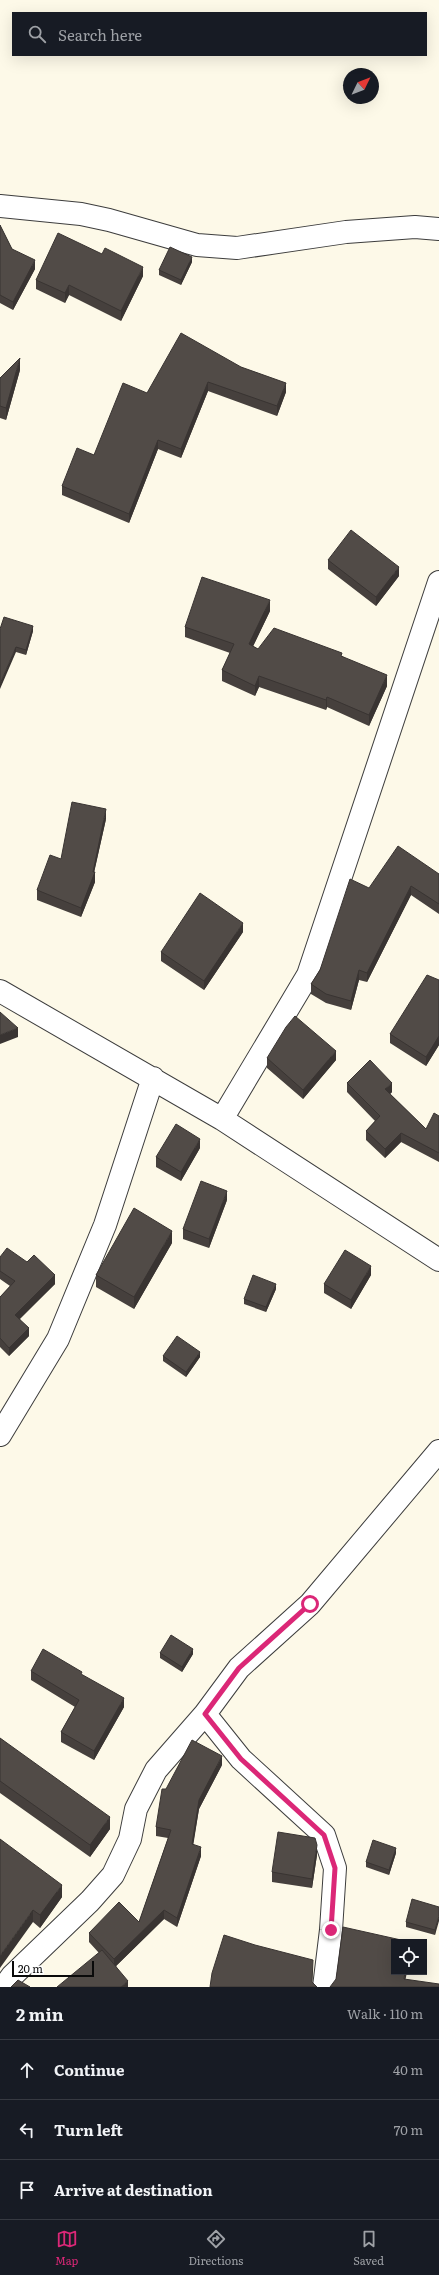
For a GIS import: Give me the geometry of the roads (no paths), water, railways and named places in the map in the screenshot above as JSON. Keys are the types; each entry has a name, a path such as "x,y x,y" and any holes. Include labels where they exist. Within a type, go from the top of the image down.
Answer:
{"street":[{"path":"0,206 81,214 109,220 197,245 237,248 346,232 415,227 439,228"},
{"path":"222,1118 308,976 439,582"},
{"path":"0,991 222,1118 439,1260"},
{"path":"0,1435 58,1339 105,1225 153,1078"},
{"path":"4,1987 12,1976 90,1901 113,1875 130,1839 136,1809 156,1770 205,1714 239,1668 310,1604 439,1451"},
{"path":"205,1714 241,1759 324,1835 335,1868 331,1930 324,1987"}]}
